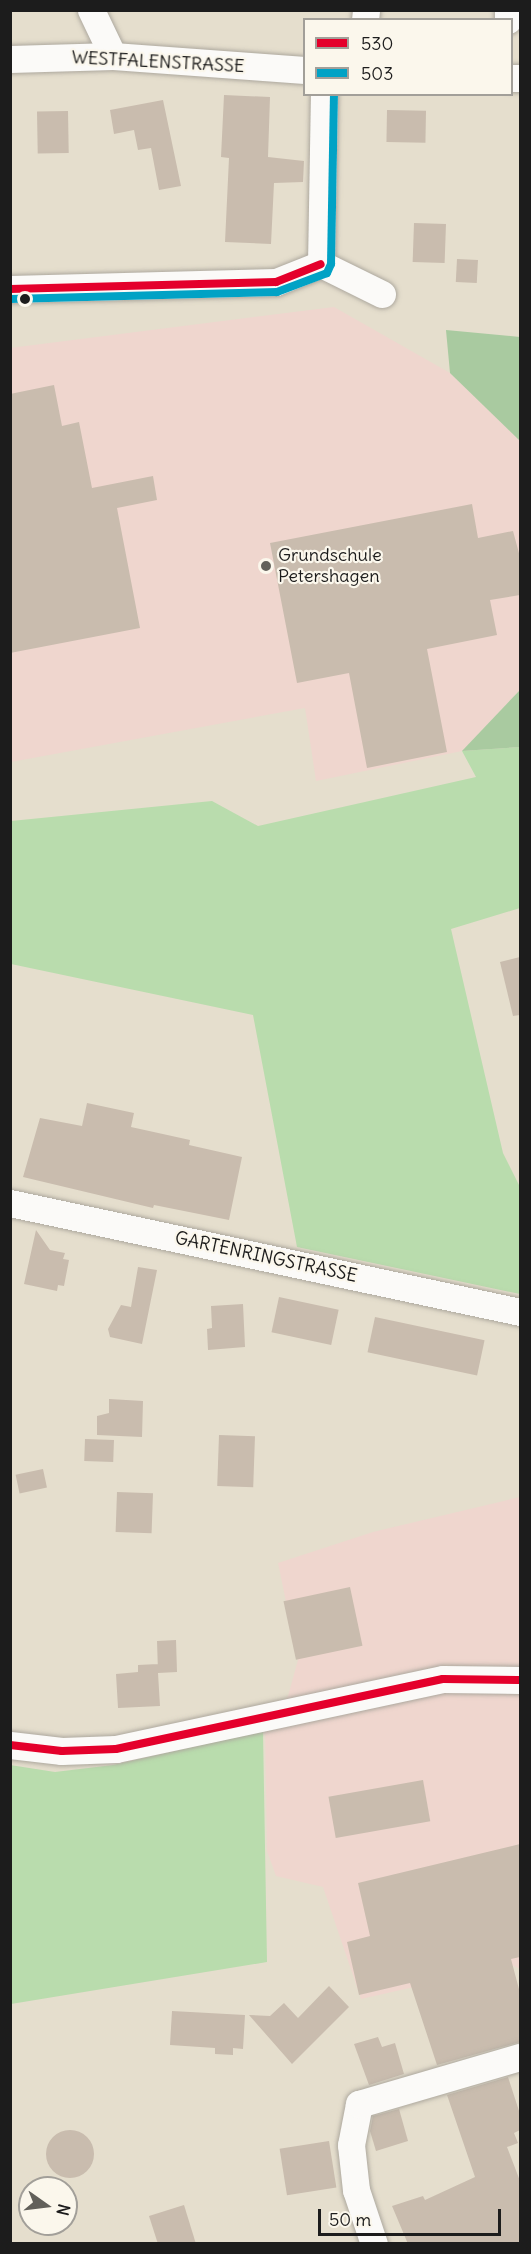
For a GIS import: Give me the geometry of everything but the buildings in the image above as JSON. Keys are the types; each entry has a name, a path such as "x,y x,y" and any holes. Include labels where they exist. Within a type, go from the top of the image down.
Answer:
{"street":[{"path":"91,10 113,56"},
{"name":"WESTFALENSTRASSE","path":"10,58 113,56 303,70"},
{"path":"321,264 324,96"},
{"path":"10,289 276,282 321,264 382,294"},
{"name":"GARTENRINGSTRASSE","path":"10,1203 520,1312"},
{"path":"10,1745 62,1751 116,1749 443,1679 520,1680"},
{"path":"374,2244 356,2190 351,2145 358,2104 520,2057"}],"shaded area":[{"name":"Grundschule Petershagen","path":"334,307 450,373 520,441 520,690 462,751 316,781 305,708 11,762 10,348"},
{"path":"520,1497 520,1969 511,1965 361,1999 323,1887 276,1876 267,1851 265,1725 288,1696 298,1660 278,1563 373,1532"}],"green space":[{"path":"446,330 520,337 520,441 450,373"},
{"path":"520,690 520,747 462,751"},
{"path":"520,747 520,908 451,929 503,1153 520,1187 520,1294 297,1247 253,1015 11,964 11,821 212,801 258,826 476,777 462,751"},
{"path":"263,1731 267,1962 11,2004 10,1765 55,1772 113,1765"}],"transit line":[{"name":"503","path":"10,299 277,292 327,273 331,264 334,96"},
{"name":"530","path":"10,289 276,282 321,264"},
{"name":"530","path":"10,1745 62,1751 116,1749 443,1679 520,1680"}],"place":[{"name":"Grundschule Petershagen","path":"266,566"}]}
